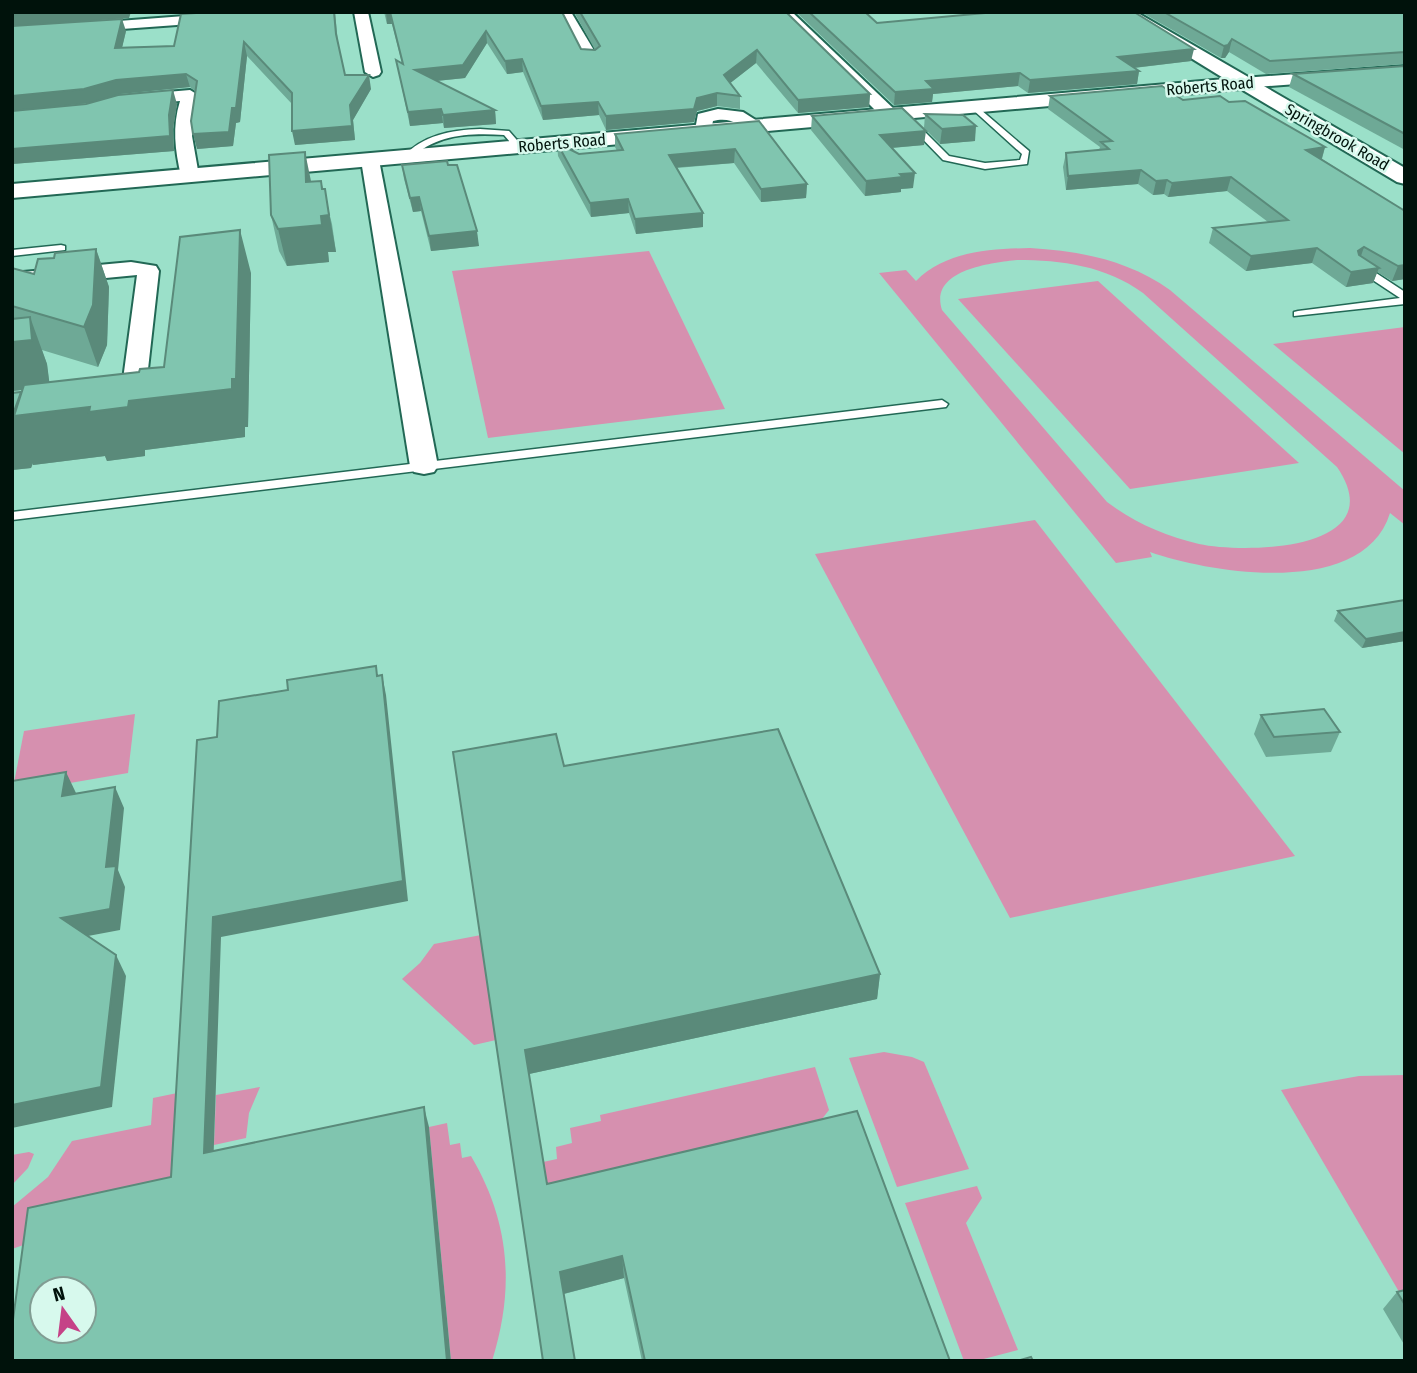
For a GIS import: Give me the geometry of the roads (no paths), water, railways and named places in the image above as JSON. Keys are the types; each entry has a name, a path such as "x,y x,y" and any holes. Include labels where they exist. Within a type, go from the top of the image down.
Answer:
{"street":[{"path":"12,33 301,12"},
{"path":"361,12 373,72"},
{"path":"564,12 590,57"},
{"path":"784,12 899,116"},
{"name":"Springbrook Road","path":"1124,12 1405,177"},
{"name":"Roberts Road","path":"12,191 705,130 899,116 976,114 1243,83 1405,71"},
{"path":"120,102 190,96 183,116 181,142 190,176"},
{"path":"370,160 424,466"},
{"path":"12,280 131,268 148,271 134,387 131,394 122,399 92,402"}],"lane":[{"path":"899,116 946,158 985,166 1024,162 1026,153 990,121 976,114"},
{"path":"976,114 990,121"},
{"path":"899,116 923,122"},
{"path":"12,253 61,248"},
{"path":"1360,267 1405,299"},
{"path":"1298,314 1405,299"},
{"path":"12,516 942,404"}]}
